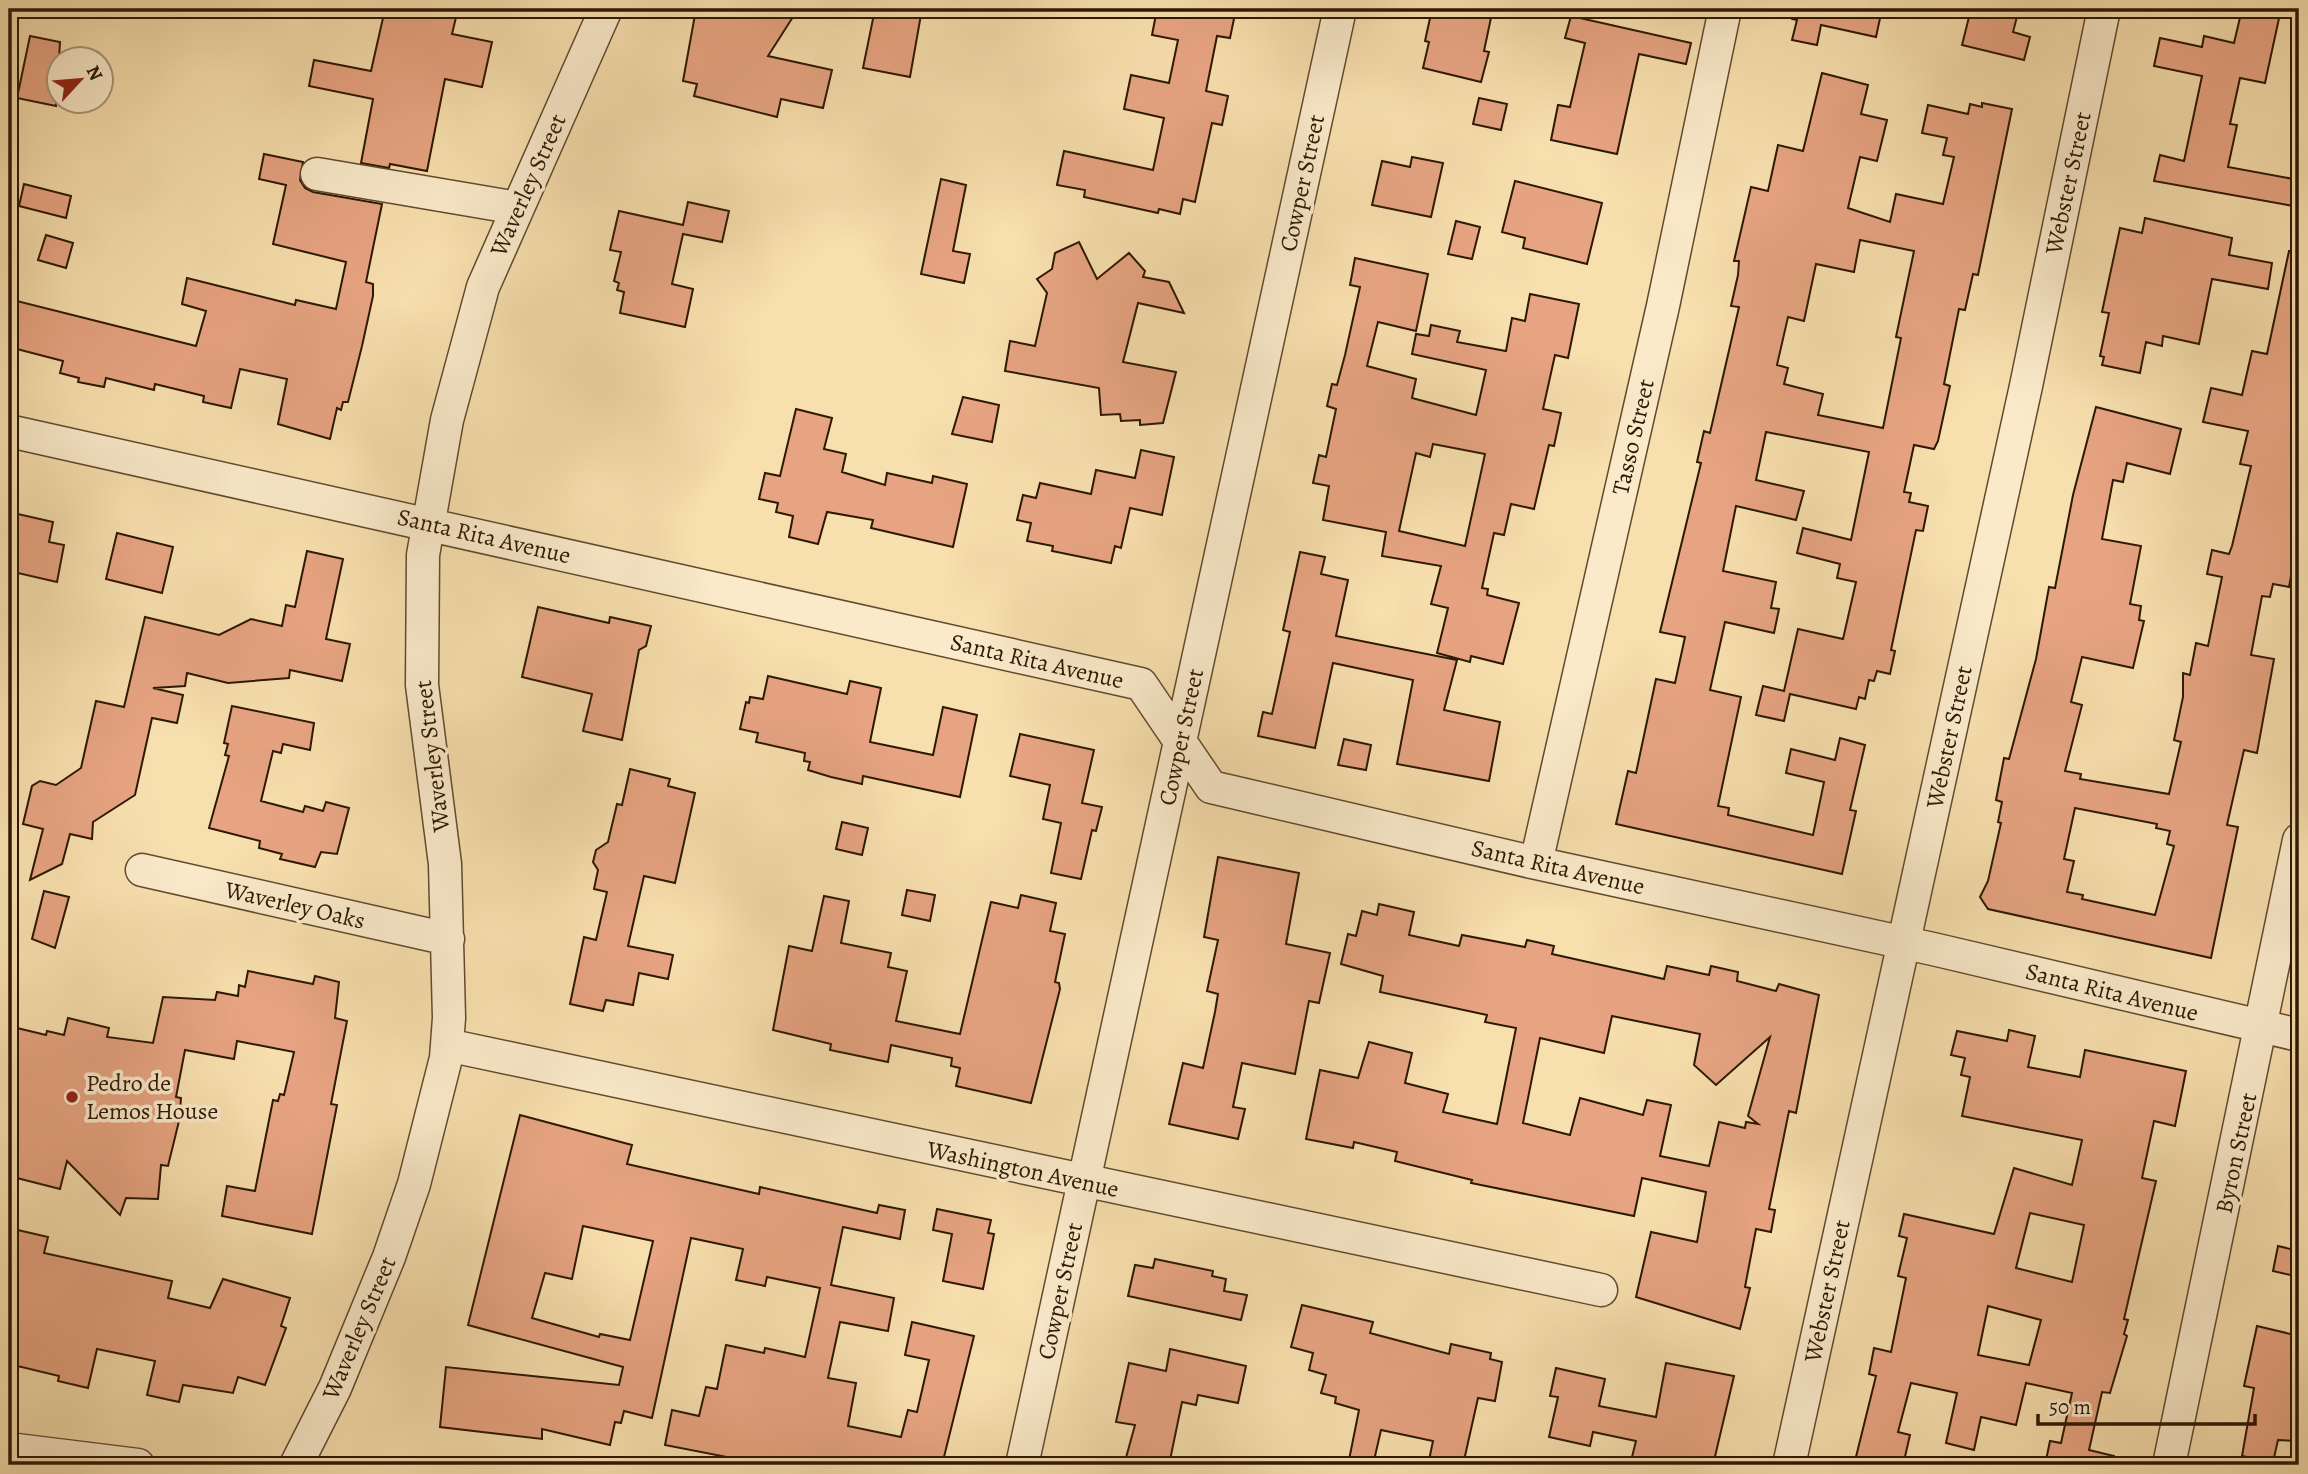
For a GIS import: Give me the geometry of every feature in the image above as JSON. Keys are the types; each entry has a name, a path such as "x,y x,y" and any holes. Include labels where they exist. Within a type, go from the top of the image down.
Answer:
{"street":[{"name":"Waverley Street","path":"296,1465 335,1388 389,1257 414,1184 447,1045 449,939 438,798 422,685 423,555 447,420 483,287 606,9"},
{"name":"Cowper Street","path":"1022,1465 1340,9"},
{"name":"Tasso Street","path":"1536,863 1663,306 1725,9"},
{"name":"Webster Street","path":"1789,1465 2104,9"},
{"path":"317,174 517,208"},
{"name":"Santa Rita Avenue","path":"9,431 1141,684 1211,787 1536,863 1903,942 2299,1035"},
{"name":"Byron Street","path":"2169,1465 2299,840"},
{"name":"Waverley Oaks","path":"142,870 449,939"},
{"name":"Washington Avenue","path":"447,1045 1601,1290"},
{"path":"9,1449 138,1465"}],"building":[{"path":"385,9 458,9 452,34 492,42 482,87 445,79 427,171 390,164 389,168 361,163 373,99 309,86 314,60 371,71"},
{"path":"696,9 798,9 768,56 832,70 823,108 781,99 777,117 694,96 697,84 683,81"},
{"path":"875,9 922,9 910,77 863,68"},
{"path":"1157,9 1236,9 1230,38 1217,36 1206,91 1228,96 1222,125 1212,123 1195,202 1183,199 1180,214 1159,209 1158,213 1084,197 1085,190 1057,185 1064,151 1153,170 1164,118 1124,109 1131,75 1169,83 1178,40 1152,35"},
{"path":"1432,9 1473,9 1492,13 1484,51 1489,52 1481,82 1423,68"},
{"path":"1793,9 1882,9 1876,37 1821,25 1817,45 1792,40 1797,20 1792,19"},
{"path":"1971,9 2019,9 2013,32 2030,37 2024,60 1962,45"},
{"path":"2242,9 2281,9 2265,83 2240,78 2230,124 2237,125 2228,167 2299,180 2299,207 2154,181 2160,155 2184,161 2202,76 2154,66 2160,38 2202,47 2204,36 2234,43"},
{"path":"1571,16 1691,43 1686,64 1639,54 1617,154 1551,140 1558,105 1570,107 1585,43 1565,38"},
{"path":"30,36 60,42 60,46 46,46 46,104 17,98"},
{"path":"1822,73 1868,85 1861,114 1887,120 1877,161 1860,157 1848,208 1890,222 1896,194 1943,204 1954,157 1943,155 1947,138 1922,133 1928,105 1968,114 1970,104 1982,107 1982,103 2012,109 1978,275 1973,274 1965,310 1959,309 1944,384 1950,386 1938,441 1934,449 1914,445 1904,492 1911,493 1909,502 1928,506 1923,531 1916,530 1891,650 1895,651 1890,674 1877,671 1874,681 1869,680 1865,699 1859,697 1856,709 1790,694 1784,721 1756,715 1763,686 1784,691 1798,629 1843,639 1856,582 1837,578 1840,564 1797,553 1803,528 1851,540 1869,452 1766,432 1756,480 1804,491 1796,520 1736,506 1723,571 1776,582 1771,608 1779,609 1774,633 1725,622 1710,690 1741,697 1718,806 1729,808 1728,815 1813,835 1824,782 1786,773 1791,749 1835,760 1840,738 1865,745 1850,810 1856,811 1842,874 1616,824 1628,771 1636,773 1656,679 1675,683 1685,637 1660,632 1701,463 1697,462 1704,431 1710,433 1739,307 1731,306 1739,261 1734,261 1751,187 1768,191 1778,145 1803,151","holes":["1860,240 1914,251 1896,337 1901,338 1883,428 1818,415 1823,394 1784,384 1788,368 1777,365 1788,317 1804,321 1816,264 1854,272"]},
{"path":"1479,98 1507,104 1501,130 1473,124"},
{"path":"264,154 303,162 300,180 305,188 313,192 382,204 366,282 373,284 373,296 362,346 348,402 343,402 341,410 337,408 330,439 278,424 287,379 240,369 231,408 203,402 204,396 155,384 154,390 106,378 104,387 78,382 79,378 60,373 63,361 9,347 9,299 196,346 206,311 182,304 187,278 295,305 296,300 336,309 346,262 273,244 286,185 259,179"},
{"path":"1412,157 1443,163 1431,217 1372,205 1382,161 1410,167"},
{"path":"941,179 966,185 953,251 970,254 964,283 921,274"},
{"path":"1515,181 1602,203 1587,264 1523,248 1525,238 1502,232"},
{"path":"24,184 71,196 66,218 19,206"},
{"path":"688,202 729,211 722,242 683,234 672,284 693,289 685,327 620,313 624,292 617,290 619,283 614,281 621,252 610,250 619,211 683,225"},
{"path":"2145,218 2232,238 2229,255 2272,263 2268,289 2212,279 2199,344 2163,336 2162,346 2146,342 2140,373 2102,365 2104,357 2100,356 2109,313 2102,312 2120,228 2142,233"},
{"path":"1456,221 1480,227 1472,259 1448,254"},
{"path":"46,235 73,243 66,268 38,260"},
{"path":"1079,242 1097,279 1129,253 1145,271 1143,277 1169,282 1184,313 1138,303 1123,362 1176,372 1163,423 1140,425 1140,420 1121,421 1120,414 1101,415 1099,388 1005,371 1010,341 1035,346 1047,293 1037,279 1052,269 1055,253"},
{"path":"2289,251 2299,252 2299,535 2289,587 2273,584 2270,597 2262,596 2251,655 2274,659 2257,753 2244,750 2227,825 2238,827 2211,958 1988,909 1980,897 1988,881 2001,823 1998,822 2002,802 1996,800 2004,758 2009,759 2036,659 2049,587 2055,588 2073,495 2096,407 2181,429 2170,474 2127,463 2123,482 2113,480 2102,539 2141,546 2130,604 2141,606 2139,620 2144,621 2133,668 2082,657 2071,702 2082,705 2065,771 2081,774 2080,779 2169,794 2181,742 2174,740 2183,697 2183,673 2190,675 2196,643 2208,646 2222,577 2207,574 2212,550 2229,554 2251,466 2240,464 2248,431 2203,422 2211,388 2242,395 2252,351 2267,354","holes":["2075,808 2157,824 2156,828 2170,831 2167,844 2174,846 2155,915 2082,899 2083,895 2067,892 2074,861 2064,859"]},
{"path":"1355,258 1428,274 1416,331 1378,322 1367,366 1416,379 1412,398 1476,415 1486,370 1412,354 1416,334 1429,336 1431,325 1460,331 1457,342 1506,351 1512,318 1525,321 1530,294 1579,304 1568,358 1555,355 1543,409 1561,413 1554,446 1549,445 1534,509 1511,504 1504,535 1494,533 1482,588 1488,589 1487,595 1519,603 1503,664 1471,656 1470,662 1437,653 1448,608 1431,604 1441,566 1382,556 1386,532 1323,520 1329,486 1313,483 1319,455 1326,457 1336,409 1327,406 1332,384 1337,385 1360,287 1350,285","holes":["1433,444 1485,454 1465,546 1399,531 1416,453 1430,457"]},
{"path":"963,397 999,405 992,442 952,434"},
{"path":"796,409 832,418 824,449 846,454 842,472 885,485 887,473 932,483 933,476 967,484 953,547 871,528 873,520 827,512 818,544 789,537 793,516 776,512 778,503 759,499 765,473 780,476"},
{"path":"1141,450 1174,457 1162,515 1130,508 1121,548 1115,546 1111,563 1052,551 1053,546 1027,541 1031,523 1017,520 1023,495 1036,498 1040,483 1091,494 1096,470 1135,478"},
{"path":"9,512 53,522 49,542 64,545 57,582 9,571"},
{"path":"117,533 173,547 162,593 106,579"},
{"path":"307,551 343,559 326,639 350,644 342,681 290,670 289,678 228,683 187,673 185,686 153,688 183,695 177,723 152,718 135,795 93,822 92,839 70,834 62,864 30,880 43,829 23,824 32,786 40,781 56,785 81,768 96,701 124,707 145,617 219,635 251,619 282,626 286,605 295,607"},
{"path":"1300,552 1325,557 1321,574 1348,580 1336,636 1457,660 1444,710 1500,722 1489,781 1397,764 1413,680 1333,663 1315,748 1258,736 1263,712 1272,714 1290,632 1283,630"},
{"path":"538,607 609,623 610,617 651,626 646,646 639,650 622,740 583,731 592,694 522,677"},
{"path":"768,676 847,694 850,681 881,688 870,742 933,755 943,707 977,715 960,797 863,776 862,784 831,777 808,770 810,762 804,761 805,753 756,742 758,733 740,729 746,702 749,703 750,697 763,699"},
{"path":"232,706 314,723 310,750 283,744 281,753 273,751 261,801 303,812 305,806 323,811 326,802 349,808 337,854 321,852 315,867 280,859 282,854 259,848 260,841 209,828 229,756 225,755 228,744 224,743"},
{"path":"1020,734 1094,750 1082,803 1102,807 1096,831 1092,830 1081,879 1051,873 1061,823 1043,819 1050,785 1010,776"},
{"path":"1344,739 1371,745 1366,770 1338,765"},
{"path":"630,769 670,779 668,786 695,793 675,883 644,876 628,946 673,955 668,979 639,973 633,1005 606,1000 603,1011 570,1004 584,937 596,940 607,892 594,889 598,870 593,862 596,850 608,842 617,804 622,805"},
{"path":"842,822 868,828 862,855 836,849"},
{"path":"1218,857 1299,873 1286,944 1330,953 1319,1003 1309,1001 1295,1074 1242,1063 1233,1107 1245,1109 1238,1139 1169,1124 1183,1063 1203,1068 1215,1012 1218,994 1207,991 1218,940 1204,937"},
{"path":"907,890 935,895 930,921 902,915"},
{"path":"44,891 69,897 55,948 32,939"},
{"path":"1021,895 1056,903 1050,931 1065,934 1055,982 1059,983 1060,989 1031,1103 956,1086 960,1068 951,1066 952,1058 891,1045 888,1062 830,1050 831,1044 773,1030 789,946 812,951 824,896 849,901 841,943 891,953 888,967 907,971 896,1021 960,1034 991,902 1018,908"},
{"path":"1379,904 1414,912 1409,935 1459,946 1462,935 1525,947 1527,940 1554,946 1552,954 1664,979 1667,966 1709,975 1711,966 1738,972 1737,981 1776,991 1779,984 1819,995 1796,1113 1789,1111 1769,1209 1775,1210 1771,1232 1756,1229 1745,1287 1750,1288 1740,1329 1636,1297 1651,1232 1697,1242 1706,1192 1642,1178 1634,1216 1471,1183 1472,1180 1395,1161 1397,1152 1354,1142 1353,1148 1306,1139 1320,1070 1358,1078 1369,1042 1412,1053 1405,1083 1448,1094 1443,1112 1497,1124 1516,1028 1485,1022 1487,1015 1380,992 1383,976 1341,964 1348,934 1356,936 1362,911 1377,915","holes":["1612,1016 1700,1034 1694,1065 1716,1085 1770,1037 1748,1116 1758,1124 1746,1122 1745,1128 1719,1122 1709,1166 1660,1156 1671,1105 1647,1100 1643,1115 1580,1098 1570,1135 1523,1123 1540,1038 1604,1053"]},
{"path":"248,971 313,984 315,976 339,982 335,1018 347,1021 331,1104 337,1105 312,1234 222,1216 227,1186 255,1191 273,1100 278,1101 280,1094 284,1095 294,1052 237,1041 234,1059 185,1050 176,1097 181,1098 179,1121 168,1166 161,1165 158,1199 126,1198 120,1215 67,1161 60,1189 9,1176 14,1156 9,1155 9,1026 46,1035 47,1031 64,1035 68,1018 109,1028 107,1037 153,1043 163,997 215,1000 217,992 238,996 239,985 245,987"},
{"path":"2009,1030 2035,1036 2028,1067 2080,1077 2085,1050 2186,1071 2175,1126 2154,1121 2142,1178 2156,1181 2124,1319 2128,1320 2124,1334 2127,1336 2110,1393 2102,1392 2089,1450 2114,1456 2113,1465 2045,1465 2050,1441 2061,1443 2072,1393 2026,1383 2016,1425 1981,1417 1974,1450 1946,1443 1957,1393 1911,1383 1898,1432 1910,1435 1904,1461 1895,1459 1894,1465 1854,1465 1876,1376 1869,1374 1874,1348 1891,1352 1906,1278 1898,1276 1907,1238 1899,1236 1904,1214 1994,1234 2014,1168 2072,1185 2082,1140 1962,1116 1970,1077 1961,1075 1965,1058 1951,1055 1957,1031 2007,1041","holes":["2030,1213 2084,1225 2072,1282 2016,1268","1988,1306 2041,1320 2029,1365 1978,1355"]},
{"path":"520,1115 632,1145 627,1164 759,1194 760,1187 877,1213 879,1205 905,1210 900,1239 843,1227 831,1285 894,1298 888,1331 840,1322 828,1378 856,1383 848,1426 901,1437 908,1410 917,1412 929,1360 905,1355 912,1322 974,1336 942,1465 768,1465 665,1445 672,1410 699,1416 706,1387 717,1389 726,1345 764,1353 765,1348 805,1357 820,1288 767,1277 765,1286 736,1280 743,1249 691,1238 652,1418 624,1411 621,1423 615,1422 610,1445 542,1429 542,1439 440,1427 446,1367 619,1385 623,1367 468,1325","holes":["583,1226 653,1241 630,1340 600,1334 599,1337 532,1318 545,1273 572,1279"]},
{"path":"937,1209 991,1220 988,1233 994,1234 983,1289 943,1281 952,1234 933,1230"},
{"path":"9,1228 48,1237 44,1253 172,1281 168,1298 210,1308 223,1279 290,1298 281,1326 286,1328 265,1385 238,1377 233,1393 183,1385 179,1402 147,1395 155,1361 97,1349 88,1388 58,1381 59,1376 9,1364"},
{"path":"2278,1246 2299,1251 2299,1277 2273,1271"},
{"path":"1155,1259 1213,1271 1212,1276 1226,1279 1224,1291 1247,1295 1241,1320 1128,1296 1135,1265 1153,1268"},
{"path":"1302,1305 1373,1322 1370,1333 1449,1354 1451,1344 1491,1353 1490,1359 1502,1362 1495,1401 1478,1398 1463,1465 1428,1465 1433,1441 1381,1430 1373,1465 1348,1465 1359,1410 1335,1403 1336,1397 1321,1393 1326,1375 1309,1370 1313,1353 1291,1347"},
{"path":"2257,1326 2299,1336 2299,1441 2278,1440 2273,1462 2242,1456 2254,1388 2244,1386"},
{"path":"1170,1349 1246,1366 1238,1403 1198,1395 1196,1405 1182,1402 1169,1465 1124,1465 1135,1425 1116,1422 1129,1363 1166,1371"},
{"path":"1666,1363 1734,1376 1713,1465 1630,1465 1636,1441 1593,1432 1590,1446 1549,1437 1558,1397 1550,1396 1556,1368 1605,1379 1599,1406 1656,1417"}],"place":[{"name":"Pedro de Lemos House","path":"72,1097"}]}
